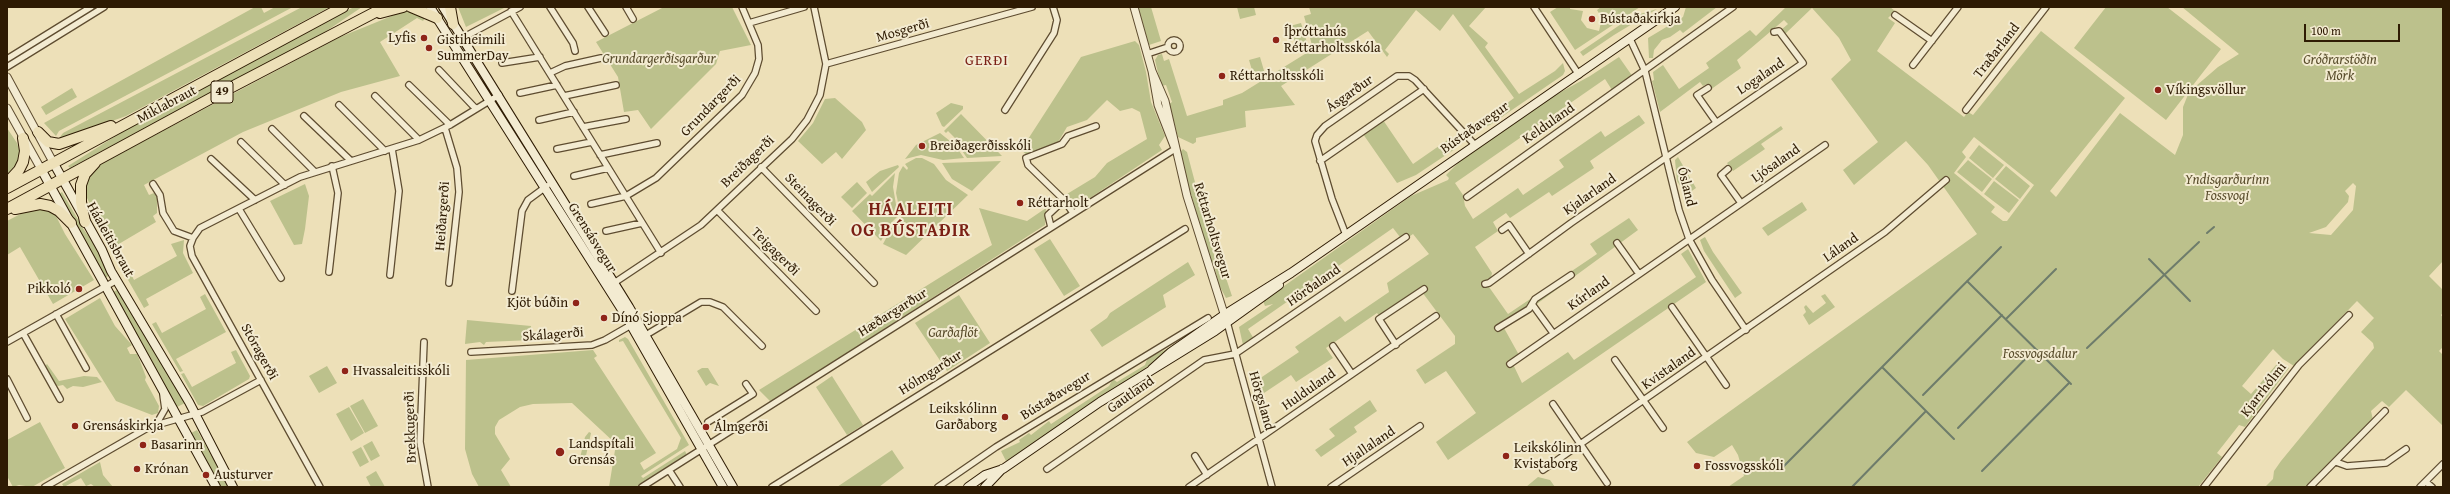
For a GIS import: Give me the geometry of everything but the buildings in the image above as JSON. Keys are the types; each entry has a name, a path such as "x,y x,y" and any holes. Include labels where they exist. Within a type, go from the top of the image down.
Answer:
{"highway":[{"name":"Miklabraut","path":"7,188 343,7"},
{"name":"Miklabraut","path":"7,210 98,158 385,7"},
{"path":"368,16 403,7"},
{"path":"411,7 437,18"},
{"path":"450,7 453,24"},
{"path":"38,132 48,142 59,144 108,126 126,123"},
{"path":"7,183 19,170 23,162 25,151 23,138"},
{"path":"85,222 80,197 82,182 98,158"},
{"path":"7,210 33,205 50,206 71,223"}],"main road":[{"name":"Grensásvegur","path":"430,7 545,187 646,335 705,446 723,487"},
{"name":"Grensásvegur","path":"443,7 553,183 611,285 631,325 705,446 733,487"},
{"name":"Bústaðavegur","path":"1152,369 1192,333 1225,318 1278,286 1291,273 1475,144 1579,75 1675,7"},
{"name":"Háaleitisbraut","path":"53,162 117,280 194,414 233,487"},
{"name":"Háaleitisbraut","path":"41,169 216,487"},
{"name":"Bústaðavegur","path":"968,487 985,475 1003,468 1152,369 1194,345 1225,318"},
{"name":"Bústaðavegur","path":"985,487 1003,468"}],"street":[{"path":"7,59 91,7"},
{"path":"7,66 104,7"},
{"path":"453,43 520,7"},
{"path":"550,7 572,43 574,51"},
{"path":"588,7 605,33"},
{"path":"626,7 633,19"},
{"name":"Grundargerði","path":"591,204 626,196 656,178 742,95 750,83 759,60 758,45 742,7"},
{"path":"749,23 804,7"},
{"name":"Breiðagerði","path":"611,285 701,225 792,139 807,120 820,95 826,64 814,7"},
{"name":"Mosgerði","path":"826,64 1032,7"},
{"path":"1004,110 1054,33 1057,20 1054,7"},
{"name":"Réttarholtsvegur","path":"1134,7 1152,71 1158,106 1175,148 1187,196 1225,318"},
{"path":"1534,7 1579,75"},
{"name":"Kelduland","path":"1467,197 1733,7"},
{"name":"Traðarland","path":"1966,110 2046,7"},
{"path":"1913,65 1955,8"},
{"path":"511,11 661,253"},
{"path":"1895,14 1932,41"},
{"name":"Logaland","path":"1666,157 1803,63 1779,31 1774,32"},
{"name":"Ósland","path":"1630,39 1642,60 1666,157 1689,239 1712,280 1746,330"},
{"path":"1147,54 1168,48"},
{"path":"502,63 540,57"},
{"path":"550,73 565,66 601,58"},
{"path":"439,70 476,109"},
{"name":"Ásgarður","path":"1346,235 1339,221 1315,141 1320,130 1392,79 1403,75 1409,76 1424,89 1475,144"},
{"name":"Háaleitisbraut","path":"7,77 53,162"},
{"name":"Heiðargerði","path":"409,85 447,127 457,168 459,192 449,283"},
{"path":"520,92 557,85"},
{"path":"564,96 616,85"},
{"path":"1708,88 1697,95 1716,122"},
{"path":"1320,161 1424,89"},
{"path":"153,184 160,195 163,212 174,231 193,238 200,228 285,185 332,166 418,140 447,127 499,95"},
{"path":"375,96 418,140"},
{"path":"339,105 385,151"},
{"name":"Háaleitisbraut","path":"7,108 41,169"},
{"path":"539,120 574,112"},
{"path":"304,116 350,160"},
{"path":"583,127 626,119"},
{"path":"1073,213 1064,200 1028,165 1026,158 1062,144 1068,136 1096,126"},
{"path":"272,129 315,172"},
{"path":"240,142 285,185"},
{"path":"557,149 592,142"},
{"path":"600,155 657,143"},
{"name":"Ljósaland","path":"1689,239 1825,145"},
{"name":"Hæðargarður","path":"705,446 1175,148"},
{"path":"390,275 399,191 392,149"},
{"name":"Kjalarland","path":"1485,284 1489,283 1666,157"},
{"path":"211,159 255,200"},
{"path":"329,272 338,193 332,166"},
{"name":"Steinagerði","path":"762,167 874,283"},
{"path":"574,176 608,168"},
{"name":"Ljósaland","path":"1728,169 1721,175 1741,204"},
{"name":"Láland","path":"1746,330 1885,232 1946,180"},
{"path":"512,290 522,211 528,200 553,183"},
{"path":"1051,228 1048,215 1064,200"},
{"path":"239,209 281,278"},
{"name":"Teigagerði","path":"717,210 816,311"},
{"path":"606,231 642,223"},
{"path":"1502,230 1509,225 1529,254"},
{"name":"Hólmgarður","path":"772,487 1185,229"},
{"name":"Hörðaland","path":"1235,354 1406,237"},
{"name":"Stóragerði","path":"193,238 190,246 192,256 320,487"},
{"name":"Kúrland","path":"1510,364 1689,239"},
{"path":"1617,243 1639,274"},
{"name":"Kúrland","path":"1498,328 1528,310 1535,299 1571,275"},
{"path":"7,342 117,280"},
{"path":"1396,344 1379,319 1424,289"},
{"path":"646,335 702,302 710,302 723,307 762,346"},
{"path":"1532,304 1553,333"},
{"name":"Kvistaland","path":"1672,307 1726,385"},
{"path":"56,314 86,368"},
{"name":"Kjarrhólmi","path":"2204,487 2299,365 2349,314"},
{"name":"Hulduland","path":"1190,487 1436,316"},
{"name":"Bústaðavegur","path":"938,487 996,447 1007,442 1081,395 1192,333 1208,318"},
{"name":"Hörgsland","path":"1225,318 1272,487"},
{"name":"Skálagerði","path":"471,352 592,345 605,340 631,325"},
{"name":"Kvistaland","path":"1543,470 1746,330"},
{"path":"23,333 60,399"},
{"path":"1192,333 1194,345"},
{"name":"Brekkugerði","path":"424,342 420,442 428,487"},
{"name":"Hulduland","path":"1333,346 1352,374"},
{"name":"Gautland","path":"1047,469 1204,360 1235,354"},
{"name":"Kvistaland","path":"1615,360 1662,428"},
{"path":"7,379 27,418"},
{"path":"45,487 157,423 205,411 261,380"},
{"path":"708,422 753,394 746,384"},
{"name":"Háaleitisbraut","path":"157,423 165,409 161,387"},
{"path":"1553,404 1607,483"},
{"path":"2310,487 2385,412"},
{"path":"716,417 726,432"},
{"name":"Hjallaland","path":"1331,487 1420,426"},
{"path":"642,487 705,446"},
{"path":"2336,462 2347,466 2386,462 2406,449"},
{"path":"1195,456 1208,475"},
{"path":"2420,487 2443,464"},
{"path":"669,470 680,487"},
{"path":"2426,482 2432,487"}],"green space":[{"path":"255,7 261,7 264,13 275,7 293,7 59,131 56,136 44,123"},
{"path":"302,7 330,7 126,116 57,141 63,133"},
{"path":"354,7 362,7 322,34 70,168 68,166 149,115"},
{"path":"458,7 504,7 504,8 466,27"},
{"name":"Grundargerðisgarður","path":"664,7 732,7 751,45 720,51 716,64 651,129 638,110 624,112 618,77 596,42"},
{"path":"1138,7 1151,7 1161,41 1149,45"},
{"path":"1237,7 1254,7 1256,15 1240,19"},
{"path":"1309,7 1486,7 1469,26 1488,43 1485,47 1519,94 1555,71 1563,63 1565,71 1563,75 1490,125 1476,131 1471,130 1467,127 1473,123 1479,124 1514,98 1453,14 1440,31 1416,10 1385,50 1389,54 1387,57 1368,31 1281,86 1295,105 1245,111 1246,127 1196,138 1196,142 1193,144 1178,137 1169,104 1172,102 1166,85 1161,86 1155,60 1158,55 1162,54 1164,61 1169,59 1187,116 1223,105 1223,100 1242,93 1313,49 1304,16 1311,14"},
{"path":"1558,7 1570,7 1570,9 1583,11 1581,20 1587,28 1599,31 1602,18 1597,10 1601,7 1640,7 1575,50 1550,12"},
{"path":"1686,7 1717,7 1683,33 1680,30 1670,37 1662,40 1654,50 1653,58 1649,58 1648,38 1683,17"},
{"path":"1786,7 1890,7 1895,11 1888,18 1895,23 1877,51 1964,117 1968,112 1973,115 2041,31 2125,98 2050,191 2056,197 2120,113 2175,155 2183,135 2183,107 2189,92 2218,67 2239,54 2182,7 2443,7 2443,261 2429,276 2443,290 2443,313 2441,315 2443,318 2443,347 2439,351 2443,355 2443,426 2406,390 2389,407 2382,401 2371,411 2373,420 2306,487 2265,487 2273,479 2274,471 2281,461 2374,348 2373,343 2361,332 2374,318 2357,301 2294,366 2283,359 2273,349 2242,386 2251,394 2276,365 2280,363 2289,368 2245,427 2239,425 2217,453 2222,457 2198,487 1728,487 1744,476 1738,455 1732,445 1714,457 1696,453 1687,442 1977,234 1928,165 1906,141 1854,185 1843,170 1878,142 1831,79 1851,60 1839,38 1812,8 1785,34 1781,30 1788,24 1784,20 1737,60 1741,68 1710,90 1707,84 1703,86 1700,82 1660,112 1652,81 1654,80 1653,72 1663,65 1679,89 1709,68 1706,63 1750,30 1756,36","holes":["1974,137 2034,185 2007,221 2003,221 1991,212 1995,207 1954,173 1966,157 1962,152","2353,183 2356,186 2353,210 2339,226 2331,235 2309,233 2326,227 2348,202 2349,196 2345,191"]},
{"name":"Víkingsvöllur","path":"2106,7 2167,7 2221,49 2166,120 2074,48"},
{"path":"409,9 426,17 423,21 417,18 380,42 400,76 341,92 243,132 144,185 149,195 154,193 157,195 157,213 153,216 156,222 112,248 87,198 87,181 89,174 95,167 340,37"},
{"path":"1657,9 1583,56 1580,52 1633,16"},
{"path":"1301,23 1309,49 1297,52 1290,26"},
{"path":"1135,41 1139,45 1146,72 1151,102 1165,136 1159,145 1162,150 1081,204 1073,203 1067,194 1095,177 1107,163 1147,139 1140,112 1132,108 1120,111 1107,100 1087,120 1067,127 1057,144 1027,155 1021,150 1081,57"},
{"path":"1260,57 1265,74 1254,77 1249,60"},
{"path":"1619,57 1633,77 1612,90 1605,79 1455,183 1463,195 1465,206 1473,219 1518,188 1523,195 1564,167 1559,160 1601,131 1605,137 1639,115 1645,123 1590,161 1594,168 1552,196 1549,192 1510,218 1506,213 1493,222 1498,231 1475,247 1492,273 1489,287 1508,314 1597,254 1590,244 1629,218 1638,230 1504,328 1519,355 1511,360 1522,383 1568,352 1574,360 1696,277 1681,254 1688,249 1706,282 1448,460 1436,442 1476,413 1446,371 1425,384 1416,370 1455,344 1455,336 1422,292 1382,320 1377,313 1326,348 1333,358 1296,382 1291,375 1264,393 1256,381 1299,352 1295,347 1340,316 1345,322 1389,292 1387,283 1429,254 1413,234 1403,241 1393,228 1248,329 1254,339 1243,345 1239,327 1273,304 1265,306 1263,301 1411,196 1448,180 1449,178 1446,175 1461,160 1539,104 1590,76"},
{"path":"72,88 77,97 46,115 41,107"},
{"path":"835,98 862,122 866,130 842,159 836,152 822,164 798,141 813,123 825,99"},
{"path":"951,103 963,106 963,109 944,127 942,126 936,113"},
{"path":"961,114 1002,156 967,158 958,145 960,143 948,131 946,133 944,131"},
{"path":"1383,120 1413,164 1449,139 1455,149 1416,175 1397,183 1363,134"},
{"path":"1781,126 1783,129 1761,144 1765,149 1733,171 1727,163"},
{"path":"7,128 17,143 22,159 7,178"},
{"path":"940,133 955,145 964,158 943,160 921,155 905,159 916,145"},
{"path":"1979,145 2004,165 1993,178 1969,158"},
{"path":"1183,149 1187,152 1216,262 1211,264 1183,166 1180,152"},
{"path":"1678,157 1696,188 1686,195 1677,181 1675,160"},
{"path":"916,158 922,158 934,164 946,180 968,195 906,255 883,244 892,227 901,216 896,193 899,173 903,166 907,170 908,168 905,164"},
{"path":"1968,160 1992,179 1982,192 1957,172"},
{"path":"1001,161 972,191 952,179 942,163"},
{"path":"898,165 899,167 872,192 866,182 880,171"},
{"path":"2006,166 2030,186 2020,199 1995,179"},
{"path":"895,173 893,187 898,216 891,223 881,241 852,211 870,194 872,196"},
{"path":"1994,181 2019,200 2009,213 1984,194"},
{"path":"857,182 867,193 852,208 841,197"},
{"path":"305,184 309,196 305,229 302,244 294,245 270,201"},
{"path":"62,192 84,230 95,245 110,274 106,278 59,194"},
{"path":"1802,202 1807,210 1768,236 1762,228"},
{"path":"41,206 54,212 65,234 94,280 53,304 20,247 7,255 7,221 32,208"},
{"path":"979,208 1027,221 1046,208 1045,225 771,402 759,390 992,245"},
{"path":"1705,237 1713,252 1742,293 1735,298 1704,251 1700,240"},
{"path":"1050,239 1080,286 1064,296 1034,249"},
{"path":"184,240 183,253 193,273 146,299 149,305 144,308 123,271 128,268 134,280 177,256 171,244"},
{"path":"1188,262 1195,275 1163,295 1166,307 1102,347 1090,330 1107,318 1110,313"},
{"path":"1222,266 1232,296 1226,298 1219,285 1215,269"},
{"path":"117,290 121,292 185,403 177,407 175,405 113,292"},
{"path":"205,294 226,332 176,359 183,371 180,372 152,324 156,322 162,333 206,309 200,297"},
{"path":"1825,294 1835,307 1809,325 1803,315 1806,312 1804,307 1806,305 1813,313 1826,303 1821,296"},
{"name":"Garðaflöt","path":"959,295 990,343 947,371 915,323"},
{"path":"100,298 115,326 132,345 127,348 130,354 137,354 146,377 145,380 159,406 158,413 152,415 116,401 65,319"},
{"path":"467,320 531,326 532,340 486,342 484,345 480,342 465,344"},
{"path":"625,337 628,339 689,445 641,476 643,478 685,451 687,455 637,487 609,487 616,444 572,403 533,404 520,407 499,420 495,427 495,434 510,459 501,470 511,487 479,487 472,474 465,449 466,360 593,350 597,356 594,358 656,453 640,463 644,470 677,449 681,438 623,341 619,342 619,340"},
{"path":"1184,342 1006,461 1001,451 1020,442 1019,440 1029,433 1031,435 1049,421 1051,424 1109,386 1113,379 1117,382 1145,365 1148,357"},
{"path":"236,350 250,376 249,379 203,406 198,405 181,374 184,373 192,387 236,363 231,352"},
{"path":"47,364 59,381 84,376 97,377 102,382 83,387 73,386 67,389 63,385 58,386 53,384 44,367"},
{"path":"327,366 337,383 319,393 309,376"},
{"path":"702,368 708,368 719,386 710,383 706,386 697,371"},
{"path":"832,376 863,425 847,435 816,387"},
{"path":"363,399 378,426 365,433 350,406"},
{"path":"1370,400 1377,411 1354,427 1357,432 1321,457 1315,450 1335,436 1329,429"},
{"path":"349,407 364,433 351,441 336,414"},
{"path":"40,422 65,468 32,487 19,485 13,487 7,476 7,440"},
{"path":"197,430 229,487 220,487 189,434"},
{"path":"589,432 591,433 585,460 581,462 580,458 585,437"},
{"path":"372,441 380,456 371,461 363,446"},
{"path":"361,447 369,462 360,467 352,452"},
{"path":"892,450 904,468 879,487 837,487"},
{"path":"100,462 103,475 113,487 95,487 91,484 86,486 81,478 64,487 62,484"},
{"path":"376,471 385,487 371,487 366,477"},
{"path":"1538,477 1550,480 1555,487 1526,487"}],"waterway":[{"path":"2207,233 2214,227"},
{"path":"2087,348 2199,242"},
{"path":"1782,468 2001,247"},
{"path":"2149,259 2190,301"},
{"path":"2006,319 2056,269"},
{"path":"1967,281 2071,384"},
{"path":"1923,395 2002,315"},
{"path":"1958,428 2035,349"},
{"path":"1882,367 1954,439"},
{"path":"1982,471 2069,383"},
{"path":"1852,487 1926,411"}],"place":[{"name":"Bústaðakirkja","path":"1592,19"},
{"name":"Lyfis","path":"424,38"},
{"name":"Íþróttahús Réttarholtsskóla","path":"1276,40"},
{"name":"Gistiheimili SummerDay","path":"429,48"},
{"name":"Réttarholtsskóli","path":"1222,76"},
{"name":"Víkingsvöllur","path":"2158,90"},
{"name":"Breiðagerðisskóli","path":"922,146"},
{"name":"Réttarholt","path":"1020,203"},
{"name":"Pikkoló","path":"79,289"},
{"name":"Kjöt búðin","path":"576,303"},
{"name":"Dínó Sjoppa","path":"604,318"},
{"name":"Hvassaleitisskóli","path":"345,371"},
{"name":"Leikskólinn Garðaborg","path":"1005,417"},
{"name":"Grensáskirkja","path":"75,426"},
{"name":"Álmgerði","path":"706,427"},
{"name":"Basarinn","path":"143,445"},
{"name":"Landspítali Grensás","path":"560,452"},
{"name":"Leikskólinn Kvistaborg","path":"1506,456"},
{"name":"Fossvogsskóli","path":"1697,466"},
{"name":"Krónan","path":"137,469"},
{"name":"Austurver","path":"206,475"}],"district":[{"name":"GERÐI","path":"987,61"},
{"name":"HÁALEITI OG BÚSTAÐIR","path":"911,220"}],"park label":[{"name":"Gróðrarstöðin Mörk","path":"2340,68"},
{"name":"Yndisgarðurinn Fossvogi","path":"2227,188"},
{"name":"Fossvogsdalur","path":"2040,354"}]}
